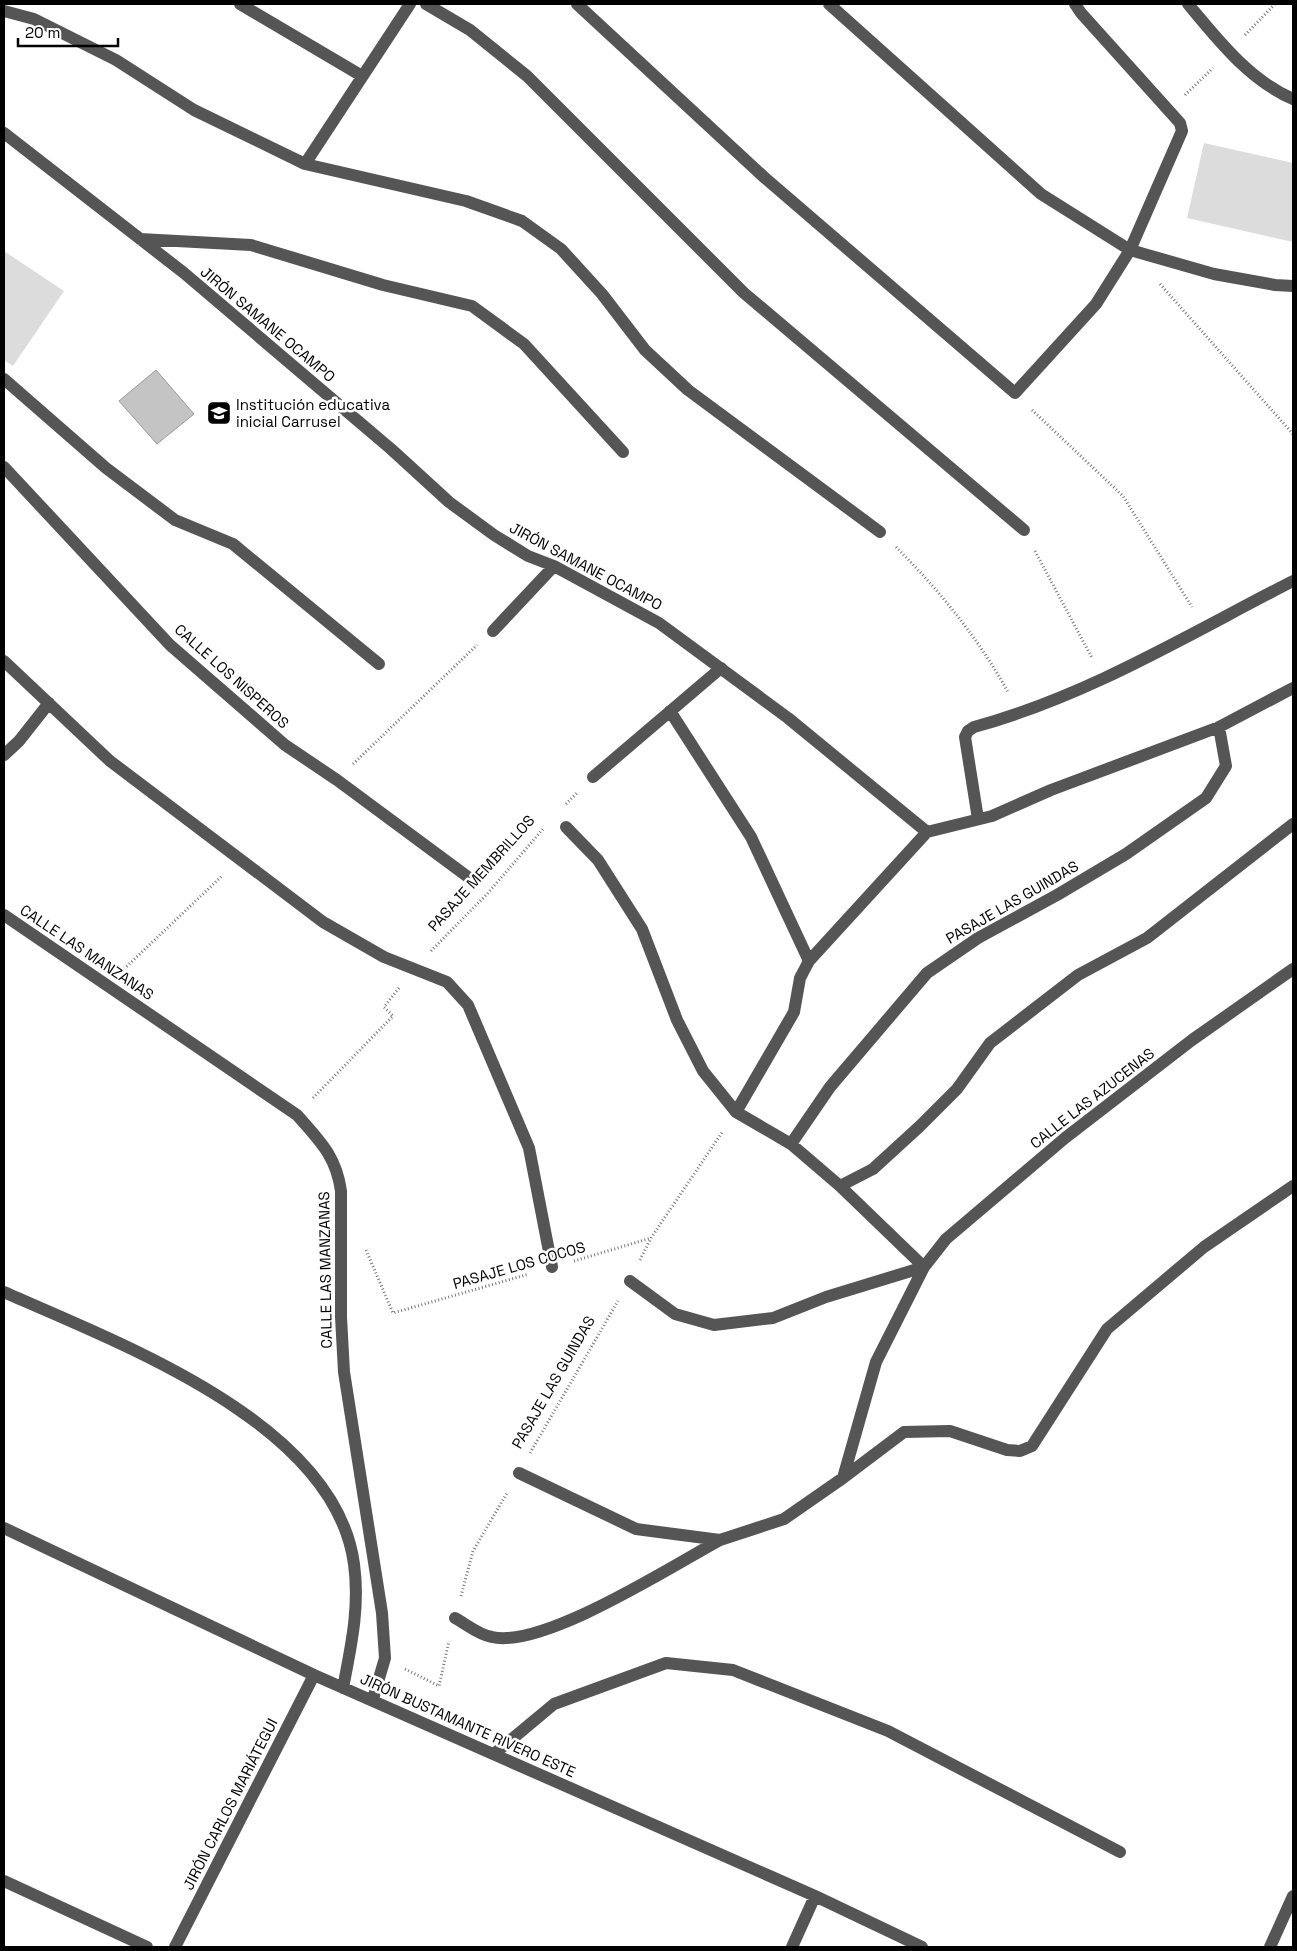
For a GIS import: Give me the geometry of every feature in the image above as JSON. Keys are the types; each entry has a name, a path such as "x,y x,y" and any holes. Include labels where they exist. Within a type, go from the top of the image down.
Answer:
{"street":[{"path":"240,4 362,76"},
{"path":"305,164 410,4"},
{"path":"426,4 470,30 527,76 744,293 1024,530"},
{"path":"577,4 765,178 1015,393 1096,304 1130,250 1168,164 1182,127 1075,4"},
{"path":"829,4 1041,194 1130,250 1214,274 1275,285 1293,286"},
{"path":"1188,4 1230,52 1274,90 1293,99"},
{"path":"4,11 34,19 59,31 116,60 194,110 305,164 466,201 522,221 562,249 602,294 645,350 688,390 880,532"},
{"name":"JIRÓN SAMANE OCAMPO","path":"4,133 184,273 376,436 449,502 515,547 660,623 788,718 927,832"},
{"path":"140,239 251,245 383,285 472,306 524,344 623,452"},
{"path":"4,379 106,468 175,520 233,544 379,664"},
{"name":"CALLE LOS NISPEROS","path":"4,467 170,645 285,745 337,780 468,877"},
{"path":"493,631 554,566"},
{"path":"978,819 965,738 968,731 974,727 1021,714 1104,680 1293,581"},
{"path":"4,661 110,761 323,922 384,956 447,982 468,1006 529,1148 552,1267"},
{"path":"593,777 721,668"},
{"path":"736,1112 794,1012 800,978 809,961 927,832 992,816 1052,790 1219,727 1293,688"},
{"path":"4,755 19,741 49,703"},
{"path":"670,711 751,837 809,961"},
{"name":"PASAJE LAS GUINDAS","path":"791,1144 830,1087 927,972 978,938 1058,895 1126,854 1206,798 1226,766 1219,727"},
{"path":"840,1186 873,1169 920,1126 957,1089 990,1043 997,1037 1078,975 1147,938 1293,824"},
{"path":"566,827 598,860 642,929 677,1020 702,1071 736,1112 791,1144 840,1186 924,1267 826,1297 773,1318 714,1325 676,1314 630,1281"},
{"name":"CALLE LAS MANZANAS","path":"4,915 297,1115 329,1151 338,1172 341,1192 340,1317 344,1372 382,1613 385,1658 373,1700"},
{"name":"CALLE LAS AZUCENAS","path":"844,1478 876,1362 924,1267 946,1239 1065,1138 1192,1040 1293,969"},
{"path":"455,1618 491,1637 522,1637 584,1615 720,1540 784,1519 844,1478 904,1432 950,1431 1007,1450 1020,1451 1032,1446 1108,1329 1204,1247 1293,1186"},
{"path":"4,1292 131,1349 213,1393 262,1426 305,1466 341,1516 354,1564 356,1619 343,1688"},
{"path":"519,1473 636,1529 720,1540"},
{"name":"JIRÓN BUSTAMANTE RIVERO ESTE","path":"4,1528 314,1675 815,1896 922,1947"},
{"path":"494,1754 554,1704 666,1663 733,1670 888,1731 1120,1852"},
{"name":"JIRÓN CARLOS MARIÁTEGUI","path":"175,1947 314,1675"},
{"path":"4,1881 147,1947"},
{"path":"792,1947 815,1896"},
{"path":"1270,1947 1293,1896"}],"path":[{"path":"1156,279 1293,434"},
{"path":"1015,393 1123,496 1204,626"},
{"path":"1024,530 1104,680"},
{"path":"880,532 918,569 990,660 1021,714"},
{"path":"337,780 388,728 493,631"},
{"path":"560,811 593,777"},
{"name":"PASAJE MEMBRILLOS","path":"297,1115 393,1016 384,1007 415,968 488,893 547,824"},
{"path":"107,985 240,858"},
{"name":"PASAJE LAS GUINDAS","path":"385,1658 439,1686 455,1618 474,1551 630,1281 651,1238 736,1112"},
{"name":"PASAJE LOS COCOS","path":"393,1313 651,1238"}],"shaded area":[{"path":"1204,143 1293,163 1293,242 1187,218"},
{"path":"4,251 64,291 13,366 4,360"}],"building":[{"path":"156,370 194,414 157,444 119,401"}],"place":[{"name":"Institución educativa inicial Carrusel","path":"219,413"}]}
